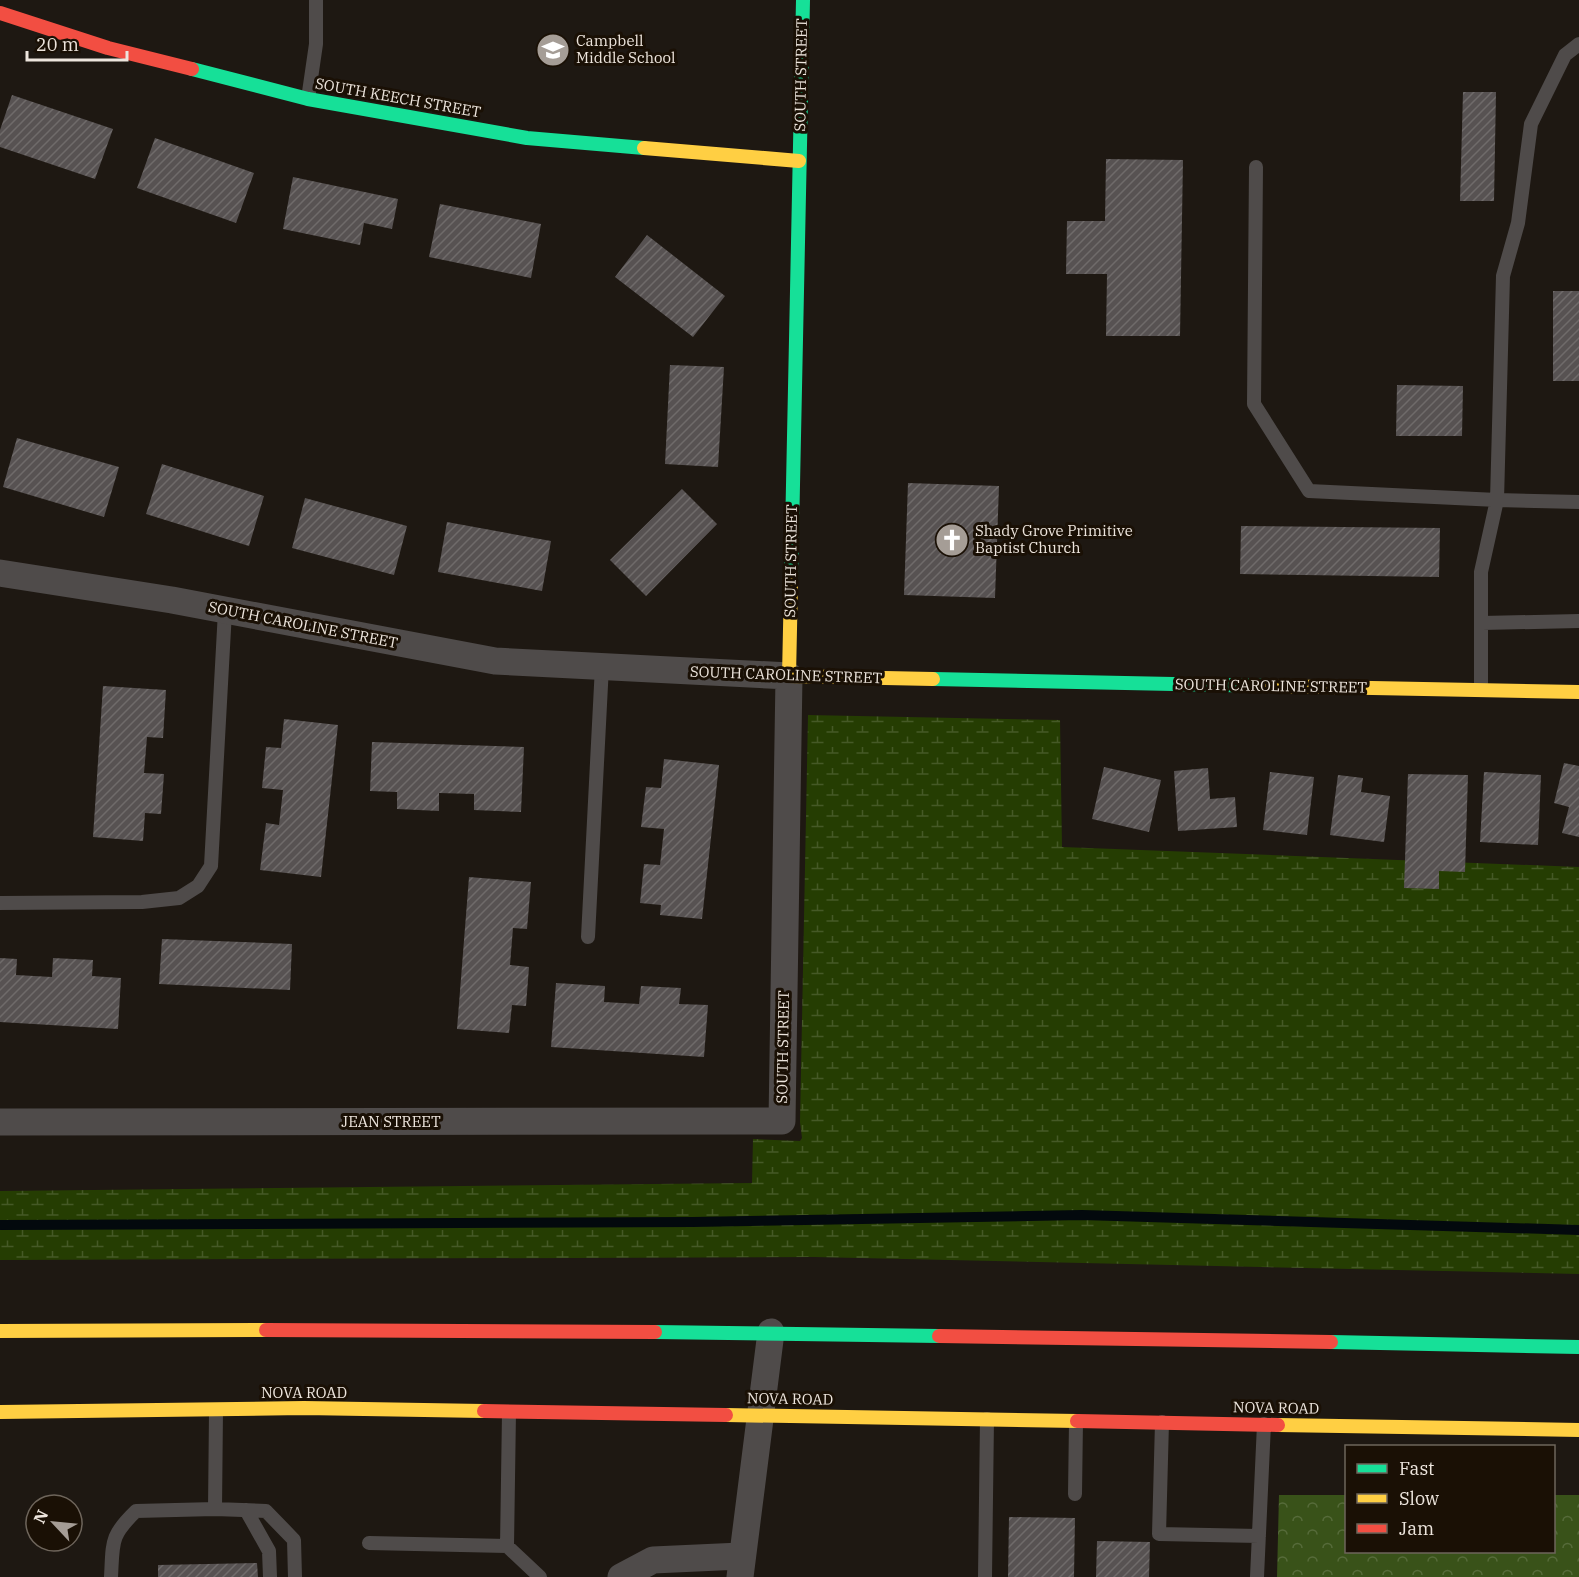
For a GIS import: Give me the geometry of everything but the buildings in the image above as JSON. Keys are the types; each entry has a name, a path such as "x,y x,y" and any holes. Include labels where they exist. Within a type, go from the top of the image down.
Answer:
{"main road":[{"name":"SOUTH STREET","path":"789,676 803,0"},
{"name":"SOUTH KEECH STREET","path":"0,13 108,48 308,99 527,138 800,162"},
{"name":"SOUTH CAROLINE STREET","path":"789,676 1579,692"},
{"path":"0,1331 262,1329 771,1332 1579,1347"},
{"name":"NOVA ROAD","path":"0,1412 216,1411 304,1408 760,1414 1579,1430"}],"street":[{"name":"SOUTH CAROLINE STREET","path":"0,573 225,610 495,661 789,676"},
{"name":"SOUTH STREET","path":"782,1121 789,676"},
{"name":"JEAN STREET","path":"0,1122 782,1121"},
{"path":"621,1577 653,1560 740,1567 771,1332"}],"lane":[{"path":"308,99 316,44 316,0"},
{"path":"1482,690 1481,572 1497,501 1503,276 1518,223 1531,124 1565,55 1579,44"},
{"path":"1256,167 1254,404 1309,491 1497,501 1579,502"},
{"path":"0,903 142,902 179,898 198,886 211,866 225,610"},
{"path":"1482,623 1579,621"},
{"path":"588,937 602,666"},
{"path":"215,1509 216,1411"},
{"path":"507,1546 509,1412"},
{"path":"985,1577 987,1419"},
{"path":"1075,1494 1076,1420"},
{"path":"1162,1422 1159,1534 1259,1536"},
{"path":"1257,1577 1264,1424"},
{"path":"111,1577 113,1545 118,1528 136,1511 215,1509 266,1511 294,1540 296,1577"},
{"path":"246,1510 269,1551 270,1577"},
{"path":"369,1543 507,1546 540,1577"}],"green space":[{"path":"808,715 1060,720 1062,847 1579,867 1579,1274 814,1257 0,1260 0,1191 752,1183 753,1139 800,1141 802,1138 800,1122"},
{"path":"1279,1495 1345,1495 1345,1553 1555,1553 1555,1495 1579,1495 1579,1577 1277,1577"}],"waterway":[{"path":"0,1225 693,1222 1082,1215 1579,1230"}],"traffic: fast":[{"path":"791,582 803,0"},
{"path":"192,69 308,99 527,138 644,148"},
{"path":"933,679 1270,686"},
{"path":"655,1332 939,1336"},
{"path":"1331,1342 1579,1347"}],"traffic: slow":[{"path":"644,148 799,161"},
{"path":"791,582 789,676 933,679"},
{"path":"1270,686 1579,692"},
{"path":"0,1331 266,1330"},
{"path":"0,1412 304,1408 484,1411"},
{"path":"726,1415 1077,1421"},
{"path":"1278,1425 1579,1430"}],"traffic: jam":[{"path":"0,13 108,48 192,69"},
{"path":"266,1330 655,1332"},
{"path":"939,1336 1331,1342"},
{"path":"484,1411 726,1415"},
{"path":"1077,1421 1278,1425"}],"place":[{"name":"Campbell Middle School","path":"553,50"},
{"name":"Shady Grove Primitive Baptist Church","path":"952,540"}]}
